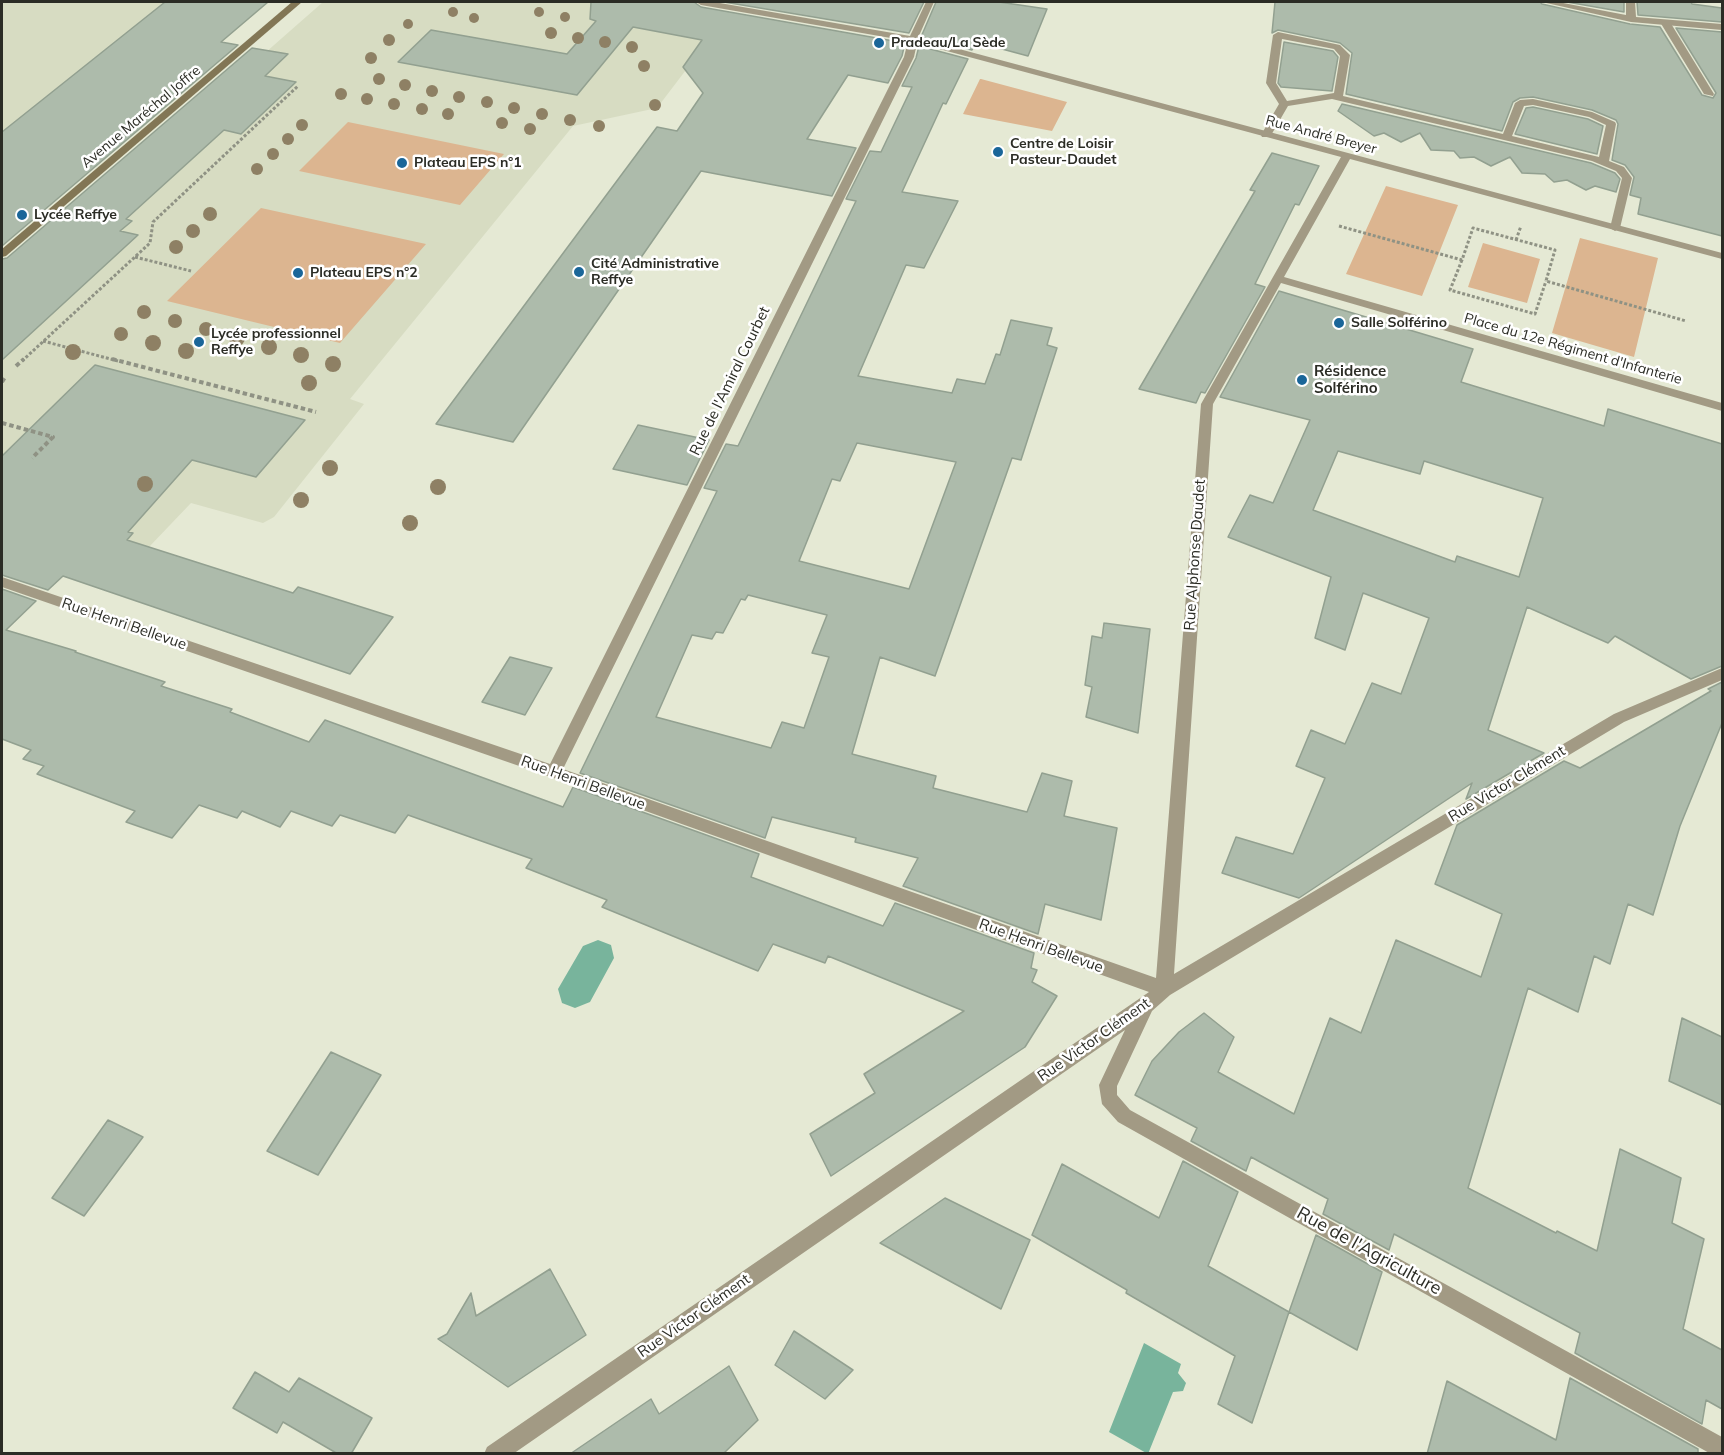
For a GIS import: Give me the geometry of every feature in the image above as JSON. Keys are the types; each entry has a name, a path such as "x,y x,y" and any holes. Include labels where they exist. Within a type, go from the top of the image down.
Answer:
{"main road":[{"name":"Avenue Maréchal Joffre","path":"2,254 297,2"}],"street":[{"name":"Rue André Breyer","path":"701,2 913,39 1722,256"},
{"name":"Rue de l'Amiral Courbet","path":"554,772 909,57 913,39 930,2"},
{"path":"1547,2 1631,19 1722,27"},
{"path":"1631,2 1631,19"},
{"path":"1665,22 1709,94"},
{"path":"1284,104 1271,82 1278,35 1337,46 1345,55 1338,98"},
{"path":"1284,104 1332,96 1603,162 1620,169 1627,178 1615,228"},
{"path":"1506,138 1520,103 1533,102 1592,115 1611,124 1603,162"},
{"path":"1266,135 1284,104"},
{"name":"Rue Alphonse Daudet","path":"1164,989 1207,404 1346,157"},
{"name":"Place du 12e Régiment d'Infanterie","path":"1278,279 1722,407"},
{"name":"Rue Henri Bellevue","path":"2,582 554,772 1164,989"},
{"name":"Rue Victor Clément","path":"494,1454 1145,1006 1164,989 1619,718 1722,674"},
{"name":"Rue de l'Agriculture","path":"1145,1006 1108,1085 1108,1098 1124,1116 1722,1448"}],"path":[{"path":"16,366 150,243 153,222 298,86"},
{"path":"1312,219 1462,260"},
{"path":"1473,228 1555,250 1546,281 1535,314 1450,290 1473,228"},
{"path":"134,257 191,271"},
{"path":"1546,281 1686,321"},
{"path":"43,341 316,412"},
{"path":"2,382 5,376"},
{"path":"2,423 53,437 32,458"}],"shaded area":[{"path":"2,2 269,2 2,229"},
{"name":"Lycée professionnel Reffye","path":"323,2 639,2 727,16 657,108 573,126 350,399 364,404 274,517 263,523 191,503 107,591 2,555 2,284"},
{"path":"980,79 1067,102 1052,131 963,114"},
{"name":"Plateau EPS n°1","path":"348,122 504,154 460,205 299,171"},
{"path":"1386,186 1458,205 1422,296 1346,274"},
{"name":"Plateau EPS n°2","path":"261,208 426,244 340,343 167,301"},
{"path":"1580,238 1658,258 1634,357 1552,333"},
{"path":"1483,243 1540,259 1527,303 1468,287"},
{"path":"598,940 611,945 614,958 590,1002 575,1008 562,1003 558,989 583,946"},
{"path":"1144,1343 1181,1364 1178,1373 1186,1383 1183,1391 1173,1392 1148,1454 1109,1432"}],"building":[{"path":"165,2 268,2 221,42 238,45 2,246 2,132"},
{"path":"591,2 694,2 701,7 905,43 902,56 888,83 848,75 807,139 856,148 832,196 701,171 513,442 436,424 657,127 677,131 703,93 683,67 702,40 633,27 577,95 398,62 431,30 567,54 596,21 590,19"},
{"path":"724,2 924,2 909,33"},
{"path":"936,2 999,2 1047,9 1028,56 976,42 972,50 921,37"},
{"path":"1275,2 1540,2 1630,24 1660,27 1702,95 1713,98 1716,93 1676,28 1722,32 1722,236 1638,214 1641,198 1630,195 1634,177 1625,165 1612,160 1618,124 1616,120 1592,110 1533,97 1520,98 1513,102 1502,131 1346,94 1352,53 1340,43 1278,30 1272,33"},
{"path":"1567,2 1624,2 1624,12"},
{"path":"1637,2 1691,2 1722,8 1722,22 1638,15"},
{"path":"1284,42 1333,51 1338,57 1332,91 1281,87 1278,83"},
{"path":"919,46 968,59 946,104 943,103 902,192 958,201 924,268 906,265 858,376 952,393 957,379 985,384 996,354 1000,355 1011,320 1052,328 1047,345 1057,348 1021,460 1012,458 935,676 880,657 852,754 936,776 933,788 1027,812 1042,773 1072,781 1064,816 1117,828 1101,920 1045,904 1038,934 903,886 918,858 855,842 856,838 772,817 765,838 580,773 717,491 704,488 726,444 738,446 856,201 846,199 870,151 881,152 912,87 902,86 916,58","holes":["857,443 956,462 909,589 799,561 832,479 840,481","748,595 827,615 812,653 829,657 804,728 782,722 771,748 656,717 692,635 712,639 716,632 723,633 741,599 745,600"]},
{"path":"252,48 288,54 265,76 296,82 241,134 224,130 126,219 132,221 120,231 138,235 2,360 2,259 7,258"},
{"path":"1342,104 1591,163 1615,173 1620,179 1616,192 1595,186 1586,190 1567,180 1554,182 1545,174 1522,173 1510,157 1491,166 1474,157 1460,158 1454,151 1431,150 1420,133 1401,142 1384,133 1374,136 1338,111"},
{"path":"1533,107 1588,119 1603,126 1597,154 1515,134 1526,108"},
{"path":"1272,153 1319,166 1299,205 1295,204 1255,284 1265,287 1205,393 1201,392 1196,403 1139,389 1255,191 1250,190"},
{"path":"1279,291 1473,349 1461,382 1604,426 1608,409 1722,444 1722,666 1691,679 1615,636 1608,643 1527,607 1488,730 1544,753 1466,799 1472,783 1299,898 1222,873 1236,837 1293,854 1325,778 1296,766 1311,730 1345,744 1372,683 1401,694 1429,618 1363,593 1345,650 1315,638 1331,577 1228,537 1250,495 1273,503 1310,420 1220,397","holes":["1338,451 1420,474 1424,461 1543,498 1519,577 1457,556 1455,562 1313,510"]},
{"path":"95,365 305,420 256,477 192,460 128,532 133,533 127,540 293,593 298,587 393,617 350,674 63,576 48,590 2,575 2,456"},
{"path":"638,425 709,440 687,485 613,469"},
{"path":"2,589 36,601 6,630 165,682 161,686 232,709 230,712 309,742 325,720 563,807 573,787 759,854 751,877 883,926 895,903 1034,953 1031,968 1037,970 1032,982 1057,996 1025,1047 831,1176 810,1134 875,1093 864,1074 964,1011 828,956 825,963 773,944 758,971 602,907 607,900 526,868 532,859 408,815 395,833 340,815 332,826 291,811 280,827 242,811 237,818 199,805 172,838 126,822 135,811 37,774 44,766 23,759 31,750 2,739"},
{"path":"1104,623 1150,629 1138,733 1086,717 1092,687 1085,685 1092,636 1102,638"},
{"path":"510,657 552,668 525,715 482,702"},
{"path":"1722,682 1722,723 1680,826 1653,915 1628,904 1610,964 1594,956 1578,1012 1528,988 1468,1188 1556,1233 1557,1231 1597,1251 1620,1149 1681,1178 1672,1223 1704,1239 1683,1329 1722,1350 1722,1409 1706,1400 1702,1424 1575,1353 1580,1333 1394,1234 1389,1250 1323,1214 1328,1199 1251,1157 1246,1171 1191,1141 1197,1128 1135,1095 1152,1061 1179,1032 1204,1013 1234,1037 1218,1072 1294,1114 1330,1018 1361,1033 1396,940 1481,977 1502,914 1435,884 1457,825 1564,761 1580,768 1711,691 1708,689"},
{"path":"1682,1018 1722,1037 1722,1105 1669,1081"},
{"path":"331,1052 381,1075 318,1175 267,1151"},
{"path":"108,1120 143,1137 84,1216 52,1198"},
{"path":"1183,1161 1238,1192 1208,1266 1289,1312 1252,1423 1218,1404 1235,1356 1032,1235 1062,1164 1159,1218"},
{"path":"945,1198 1030,1240 1001,1309 880,1243"},
{"path":"1316,1235 1382,1272 1357,1350 1289,1312"},
{"path":"550,1269 586,1335 508,1387 438,1339 447,1334 471,1293 476,1316"},
{"path":"794,1331 853,1370 825,1399 775,1365"},
{"path":"729,1366 758,1420 723,1454 570,1454 651,1399 659,1414"},
{"path":"255,1372 289,1392 299,1378 372,1418 351,1454 338,1454 283,1422 277,1433 233,1408"},
{"path":"1570,1378 1698,1449 1698,1454 1427,1454 1447,1381 1556,1440"}],"place":[{"name":"Pradeau/La Sède","path":"879,43"},
{"name":"Centre de Loisir Pasteur-Daudet","path":"998,152"},
{"name":"Plateau EPS n°1","path":"402,163"},
{"name":"Lycée Reffye","path":"22,215"},
{"name":"Cité Administrative Reffye","path":"579,272"},
{"name":"Plateau EPS n°2","path":"298,273"},
{"name":"Salle Solférino","path":"1339,323"},
{"name":"Lycée professionnel Reffye","path":"199,342"},
{"name":"Résidence Solférino","path":"1302,380"}]}
